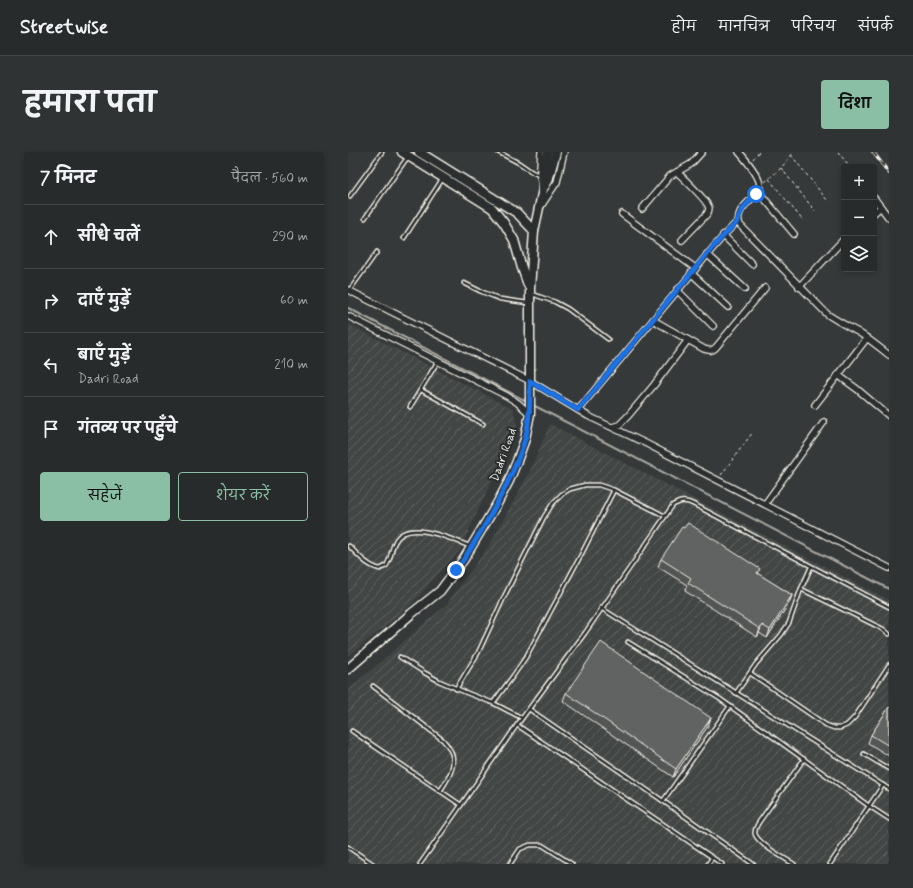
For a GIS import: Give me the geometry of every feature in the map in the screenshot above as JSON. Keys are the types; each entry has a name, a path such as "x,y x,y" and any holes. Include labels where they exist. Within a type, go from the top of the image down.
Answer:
{"main road":[{"path":"418,152 517,213 534,231"},
{"name":"Dadri Road","path":"348,669 411,614 440,591 472,547 509,481 525,439 530,409 530,291 534,231 543,189 542,177 548,152"},
{"name":"Dadri Road","path":"543,189 548,181 556,152"},
{"path":"405,154 492,208 504,223 514,240 530,291"}],"street":[{"path":"541,152 541,198"},
{"path":"539,209 557,182 564,152"},
{"path":"642,209 670,176 691,164 702,152"},
{"path":"739,152 749,164 756,176 759,188 794,234"},
{"path":"677,172 705,201 709,210 682,240"},
{"path":"759,188 740,212 738,217 740,225 827,314 867,338 889,355"},
{"path":"876,200 889,218"},
{"path":"877,210 881,207"},
{"path":"622,214 693,271 728,307"},
{"path":"578,410 723,235 738,221"},
{"path":"723,235 752,264"},
{"path":"800,287 841,242"},
{"path":"707,254 745,289"},
{"path":"652,320 708,350 714,350 765,288"},
{"path":"677,290 713,326"},
{"path":"348,291 889,568"},
{"path":"348,316 530,409"},
{"path":"815,405 867,338"},
{"path":"612,427 619,424 628,416 688,340"},
{"path":"838,375 858,389 889,416"},
{"path":"765,504 824,422"}],"lane":[{"path":"350,196 382,152"},
{"path":"498,152 532,172 540,175"},
{"path":"365,218 405,154"},
{"path":"404,238 443,178"},
{"path":"348,291 377,252"},
{"path":"464,282 480,291 500,299 530,304"},
{"path":"530,291 568,308 608,340"},
{"path":"410,407 438,361"},
{"path":"421,390 483,424"},
{"path":"456,689 478,653 544,517 553,503 562,494 570,489 585,484 599,484 665,516"},
{"path":"493,703 526,657 581,556 614,490"},
{"path":"420,864 673,505 686,501 889,607"},
{"path":"349,546 369,564 380,569 386,566 389,561 395,542 399,535 405,532 421,531 437,534 472,547"},
{"path":"736,693 789,623 801,589 811,567"},
{"path":"801,589 883,629 889,634"},
{"path":"601,608 889,789"},
{"path":"628,642 730,706 889,819"},
{"path":"400,657 425,673 456,689 493,703 522,718"},
{"path":"750,673 826,725 834,728 840,728 855,717 889,665"},
{"path":"373,686 443,740 450,749 452,767 449,776 440,791"},
{"path":"663,801 730,706"},
{"path":"529,709 752,864"},
{"path":"517,725 722,864"},
{"path":"352,731 461,805"},
{"path":"864,754 889,769"},
{"path":"794,864 772,851 760,841 755,834 755,828 804,759"},
{"path":"830,864 883,785"},
{"path":"510,864 520,849 530,845 542,845 572,864"},
{"path":"348,847 373,864"},
{"path":"708,864 712,858"}],"path":[{"path":"749,164 759,152"},
{"path":"759,188 781,168 794,152"},
{"path":"838,152 848,164"},
{"path":"791,155 827,200"},
{"path":"781,168 815,211"},
{"path":"769,179 804,222"},
{"path":"718,481 753,432"}],"shaded area":[{"path":"348,324 513,409 517,426 460,550 407,609 348,656"},
{"path":"550,424 889,600 889,864 348,864 348,690 447,604 490,544 529,473"}],"building":[{"path":"688,523 760,569 757,573 792,595 770,630 762,625 760,629 688,583 691,578 661,559 682,527 684,528"},
{"path":"601,642 711,718 676,769 566,693"},
{"path":"889,707 889,746 871,735"}],"waterway":[{"path":"348,308 528,402"},
{"path":"533,405 889,589"}],"railway":[{"path":"873,152 889,173"}],"route":[{"path":"456,570 498,502 517,461 525,439 530,414 530,381 578,410 712,248 738,221 740,212 756,194"}]}
